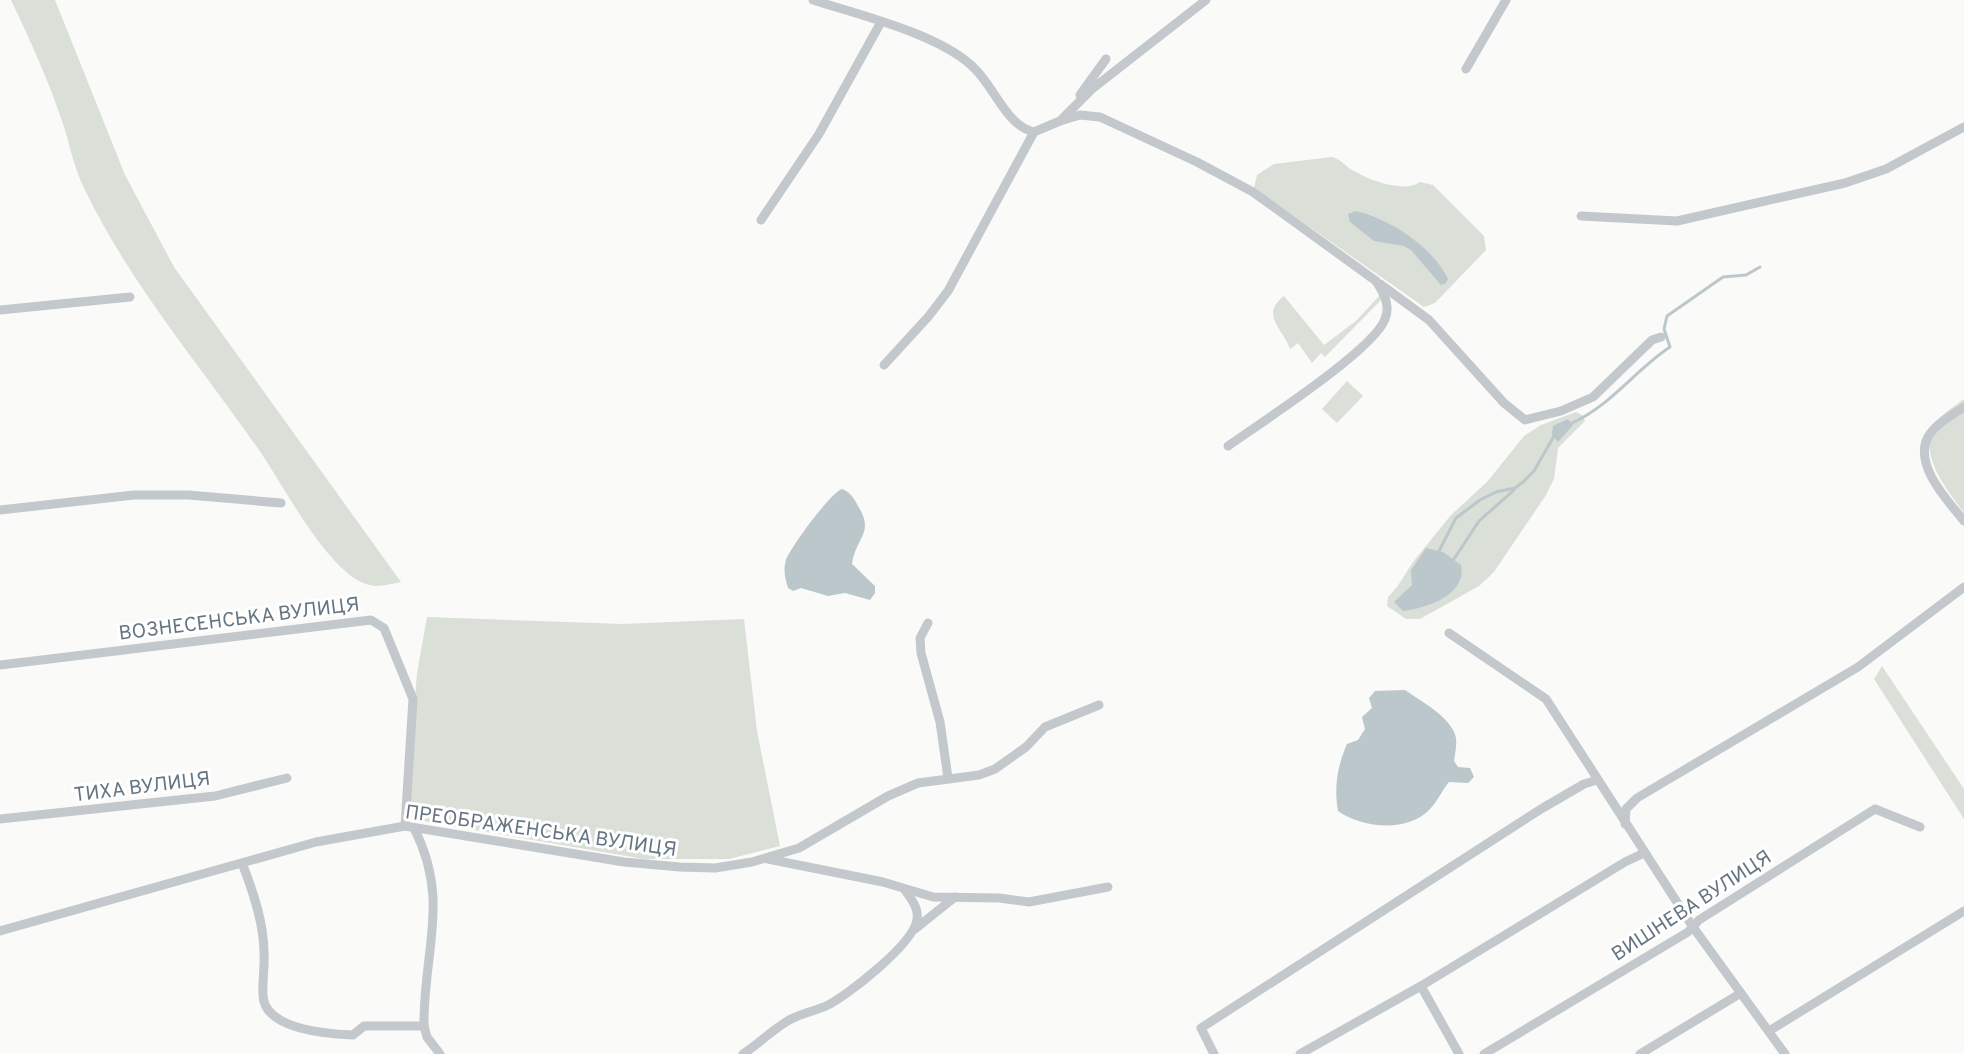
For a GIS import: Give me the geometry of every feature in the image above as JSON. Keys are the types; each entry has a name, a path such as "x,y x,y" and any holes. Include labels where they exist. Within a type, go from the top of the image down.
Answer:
{"street":[{"path":"813,0 881,22 944,47 963,58 986,80 1014,121 1023,130 1034,132 1080,115 1100,117 1197,162 1253,192 1429,320 1504,404 1525,420 1561,411 1593,397 1652,340 1661,337"},
{"path":"1060,121 1092,89 1206,0"},
{"path":"1466,69 1506,0"},
{"path":"761,219 825,124 881,22"},
{"path":"1060,121 1106,59"},
{"path":"1581,216 1677,221 1845,183 1886,169 1964,127"},
{"path":"884,365 928,317 948,291 1034,132"},
{"path":"1228,446 1341,365 1381,327 1385,320 1386,302 1376,281"},
{"path":"0,310 130,297"},
{"path":"1964,407 1933,430 1926,442 1924,453 1938,487 1964,520"},
{"path":"0,510 134,495 188,495 281,503"},
{"path":"1625,824 1626,809 1637,798 1858,667 1964,587"},
{"name":"ВОЗНЕСЕНСЬКА ВУЛИЦЯ","path":"0,665 360,621 379,623 384,628 413,699 409,827"},
{"path":"928,622 920,638 921,653 940,722 948,778"},
{"path":"1449,633 1546,699 1693,927 1785,1054"},
{"name":"ПРЕОБРАЖЕНСЬКА ВУЛИЦЯ","path":"0,931 316,842 409,827 624,862 715,868 766,859 799,848 888,796 918,783 979,775 995,769 1026,747 1045,727 1099,705"},
{"name":"ТИХА ВУЛИЦЯ","path":"0,819 215,796 287,778"},
{"path":"1214,1054 1201,1028 1541,809 1584,784 1597,780"},
{"name":"ВИШНЕВА ВУЛИЦЯ","path":"1484,1054 1693,927 1699,920 1875,810 1920,827"},
{"path":"409,827 429,860 433,880 433,932 424,1026 427,1037 440,1054"},
{"path":"1300,1054 1421,986 1625,862 1644,853"},
{"name":"ПРЕОБРАЖЕНСЬКА ВУЛИЦЯ","path":"766,859 883,882 933,897 1029,902 1108,887"},
{"path":"242,863 259,920 264,951 262,995 266,1006 275,1015 309,1031 345,1035 354,1035 363,1026 424,1026"},
{"path":"905,890 916,907 918,918 915,929"},
{"path":"743,1054 794,1017 826,1006 840,997 904,943 915,929 955,897"},
{"path":"1769,1031 1964,911"},
{"path":"1421,986 1460,1054"},
{"path":"1640,1054 1741,993"}],"shaded area":[{"path":"11,0 55,0 125,175 174,267 401,582 381,586 366,584 347,572 333,558 305,522 259,450 144,291 103,225 82,183 53,97"},
{"path":"1332,157 1362,175 1388,185 1406,186 1420,182 1433,185 1484,236 1486,250 1435,303 1424,307 1254,188 1257,175 1274,164"},
{"path":"1356,211 1383,220 1409,236 1441,267 1448,279 1446,283 1441,285 1411,250 1404,246 1374,241 1350,222 1348,214"},
{"path":"1380,295 1381,300 1325,357 1321,353 1312,363 1298,343 1290,349 1273,316 1277,303 1284,296 1324,345 1356,321"},
{"path":"1347,381 1363,396 1337,423 1322,409"},
{"path":"1964,399 1964,513 1935,469 1929,444 1931,432 1938,420"},
{"path":"1576,412 1582,415 1585,421 1558,448 1554,479 1546,495 1494,572 1479,586 1420,619 1406,619 1387,606 1388,597 1413,562 1451,515 1487,482 1524,436 1541,425"},
{"path":"1568,419 1573,425 1558,442 1552,435 1553,426"},
{"path":"842,489 853,498 863,515 865,529 852,564 875,586 875,593 870,600 845,593 828,596 801,588 793,591 788,588 786,581 785,567 789,554 829,500"},
{"path":"1426,548 1443,552 1461,565 1458,584 1452,592 1433,603 1403,611 1394,602 1412,585 1411,570"},
{"path":"427,617 623,624 744,619 757,731 780,846 729,859 644,859 405,818 417,673"},
{"path":"1882,666 1964,789 1964,819 1874,679"},
{"path":"1405,690 1435,710 1448,723 1456,738 1454,761 1458,767 1470,768 1474,777 1468,783 1449,782 1430,809 1421,817 1410,822 1398,825 1372,824 1348,817 1338,811 1336,794 1339,769 1347,744 1358,740 1365,729 1362,717 1372,708 1369,698 1375,691"}],"waterway":[{"path":"1572,423 1612,397 1670,347 1664,329 1667,316 1723,277 1746,275 1760,267"},
{"path":"1439,551 1456,518 1480,500 1496,492 1515,488 1523,482 1534,471 1554,436"},
{"path":"1454,559 1479,521 1514,490"}]}
